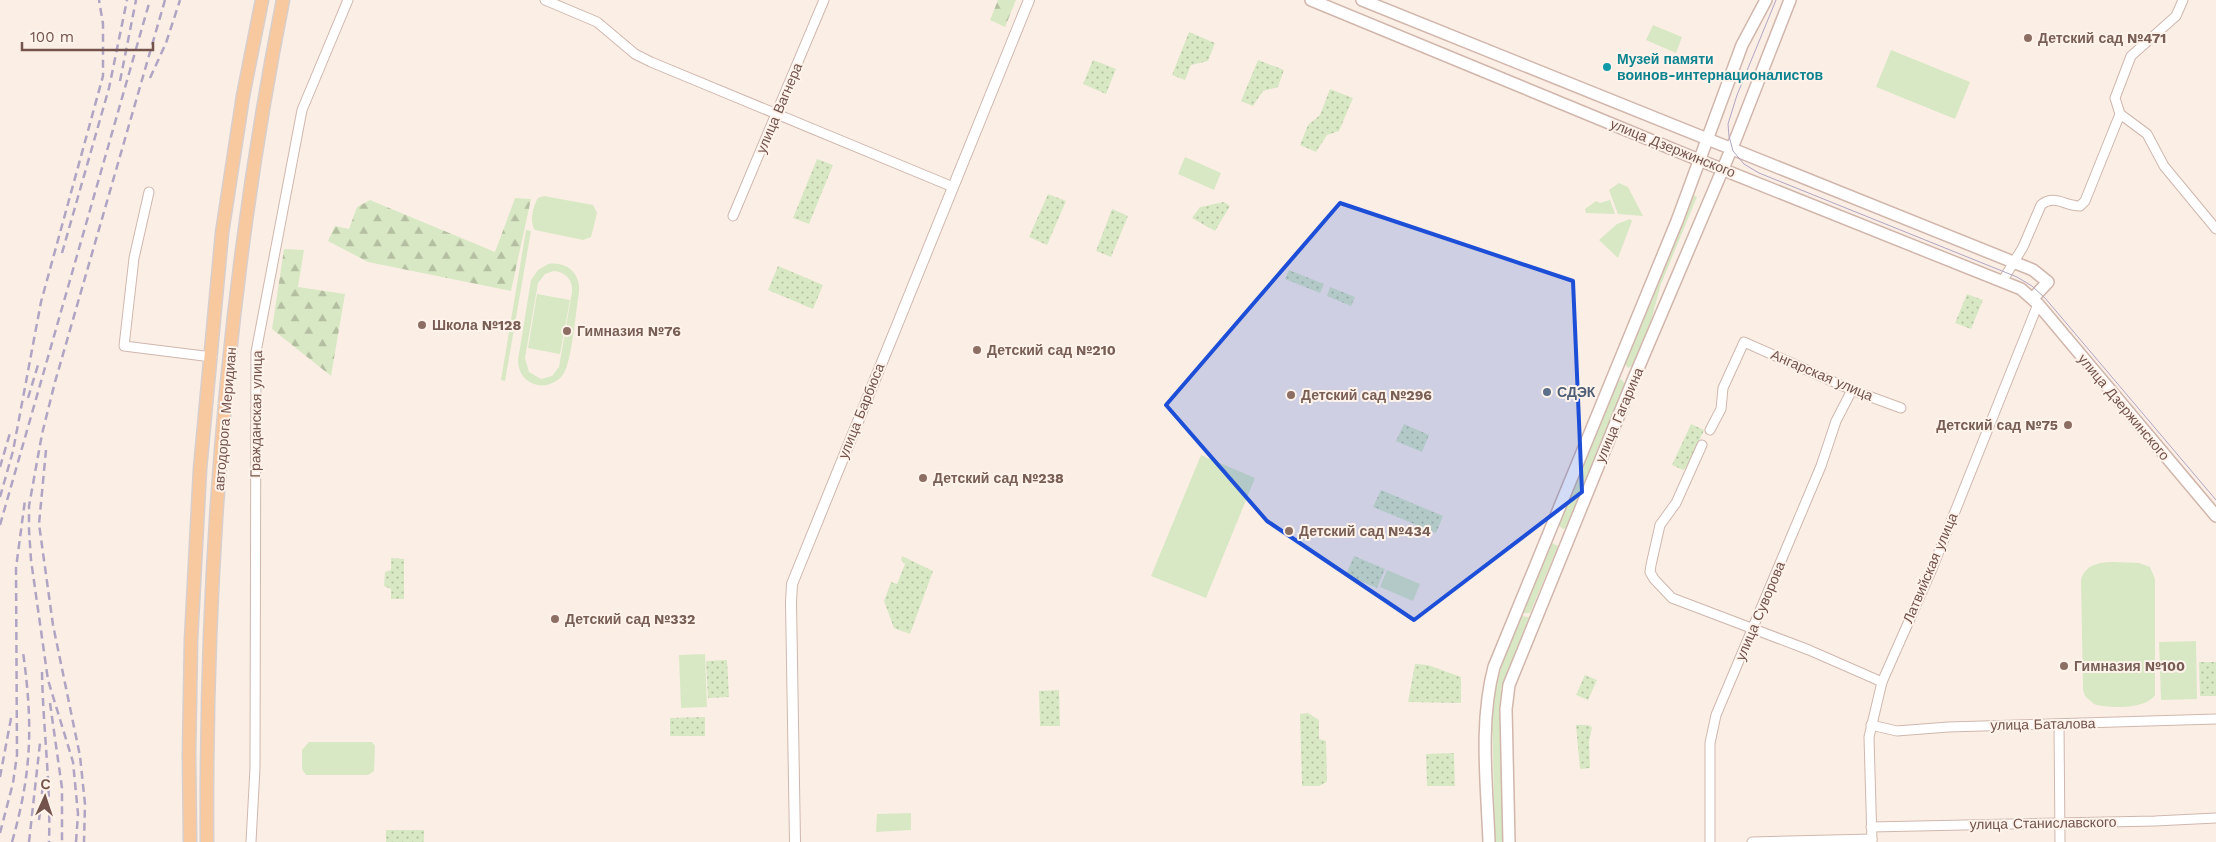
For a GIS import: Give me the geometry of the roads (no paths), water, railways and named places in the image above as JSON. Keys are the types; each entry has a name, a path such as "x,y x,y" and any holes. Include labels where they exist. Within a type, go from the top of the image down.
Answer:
{"main road":[{"path":"253,43 257,0"},
{"name":"автодорога Меридиан","path":"190,842 191,640 200,470 212,357 221,242 253,43 262,0"},
{"name":"автодорога Меридиан","path":"208,842 209,640 220,467 244,221 263,102 283,0"},
{"name":"улица Дзержинского","path":"1311,0 1699,160 2021,288 2036,301 2216,516"},
{"name":"улица Дзержинского","path":"1362,0 2033,270 2048,282 2036,301"},
{"name":"улица Гагарина","path":"1489,842 1486,717 1489,684 1498,656 1677,221 1742,45 1766,0"},
{"name":"улица Гагарина","path":"1509,842 1507,692 1516,665 1634,378 1731,150 1790,0"},
{"path":"1407,39 1414,21"},
{"path":"1615,370 1634,378"},
{"path":"1548,533 1567,540"}],"street":[{"name":"Гражданская улица","path":"251,842 256,762 256,352 302,110 348,0"},
{"path":"545,0 597,22 635,54 651,62 776,116 953,187"},
{"name":"улица Вагнера","path":"733,216 824,0"},
{"name":"улица Барбюса","path":"795,842 792,584 1029,0"},
{"path":"2183,0 2176,16 2131,56 2114,98 2120,114 2147,134 2164,166 2216,229"},
{"path":"2003,280 2012,261 2022,247 2042,205 2047,200 2055,199 2073,206 2080,206 2084,201 2120,114"},
{"path":"149,192 134,258 124,346 212,357"},
{"name":"Латвийская улица","path":"1872,841 1869,750 1871,725 1882,682 1932,569 2036,301"},
{"name":"Ангарская улица","path":"1710,430 1721,409 1723,388 1744,342 1840,383 1852,390 1901,408"},
{"name":"улица Суворова","path":"1710,842 1710,743 1713,726 1726,689 1821,466 1836,421 1852,390"},
{"path":"1702,445 1686,476 1676,503 1660,525 1650,572 1672,598 1882,682"},
{"name":"улица Баталова","path":"1871,725 1898,731 1948,726 2216,719"},
{"path":"2059,724 2060,842"},
{"name":"улица Станиславского","path":"1871,827 2216,818"},
{"path":"1752,842 1872,841"}],"tram line":[{"path":"1776,0 1737,95 1728,124 1733,151 1744,164 1759,173 2017,277 2032,286 2045,298 2216,500"}],"railway":[{"path":"0,497 13,451 41,302 103,76 103,24 99,0"},
{"path":"62,253 109,88 127,0"},
{"path":"120,81 136,0"},
{"path":"0,525 150,0"},
{"path":"76,842 78,814 73,762 48,680 31,560 29,506 42,434 55,382 165,0"},
{"path":"150,78 166,43 180,0"},
{"path":"28,398 38,365"},
{"path":"0,467 10,433"},
{"path":"46,450 39,524 53,625 80,756 85,804 84,842"},
{"path":"0,833 13,783 17,755 16,568 25,500"},
{"path":"12,842 24,793 29,748 28,702 23,652"},
{"path":"42,672 49,799 49,842"},
{"path":"50,703 62,788 62,842"},
{"path":"0,777 12,713"},
{"path":"29,842 40,743"},
{"path":"39,820 43,785"}],"place":[{"name":"Детский сад №471","path":"2028,38"},
{"name":"Музей памяти воинов-интернационалистов","path":"1607,67"},
{"name":"Школа №128","path":"422,325"},
{"name":"Гимназия №76","path":"567,331"},
{"name":"Детский сад №210","path":"977,350"},
{"name":"СДЭК","path":"1547,392"},
{"name":"Детский сад №296","path":"1291,395"},
{"name":"Детский сад №75","path":"2068,425"},
{"name":"Детский сад №238","path":"923,478"},
{"name":"Детский сад №434","path":"1289,531"},
{"name":"Детский сад №332","path":"555,619"},
{"name":"Гимназия №100","path":"2064,666"}]}
